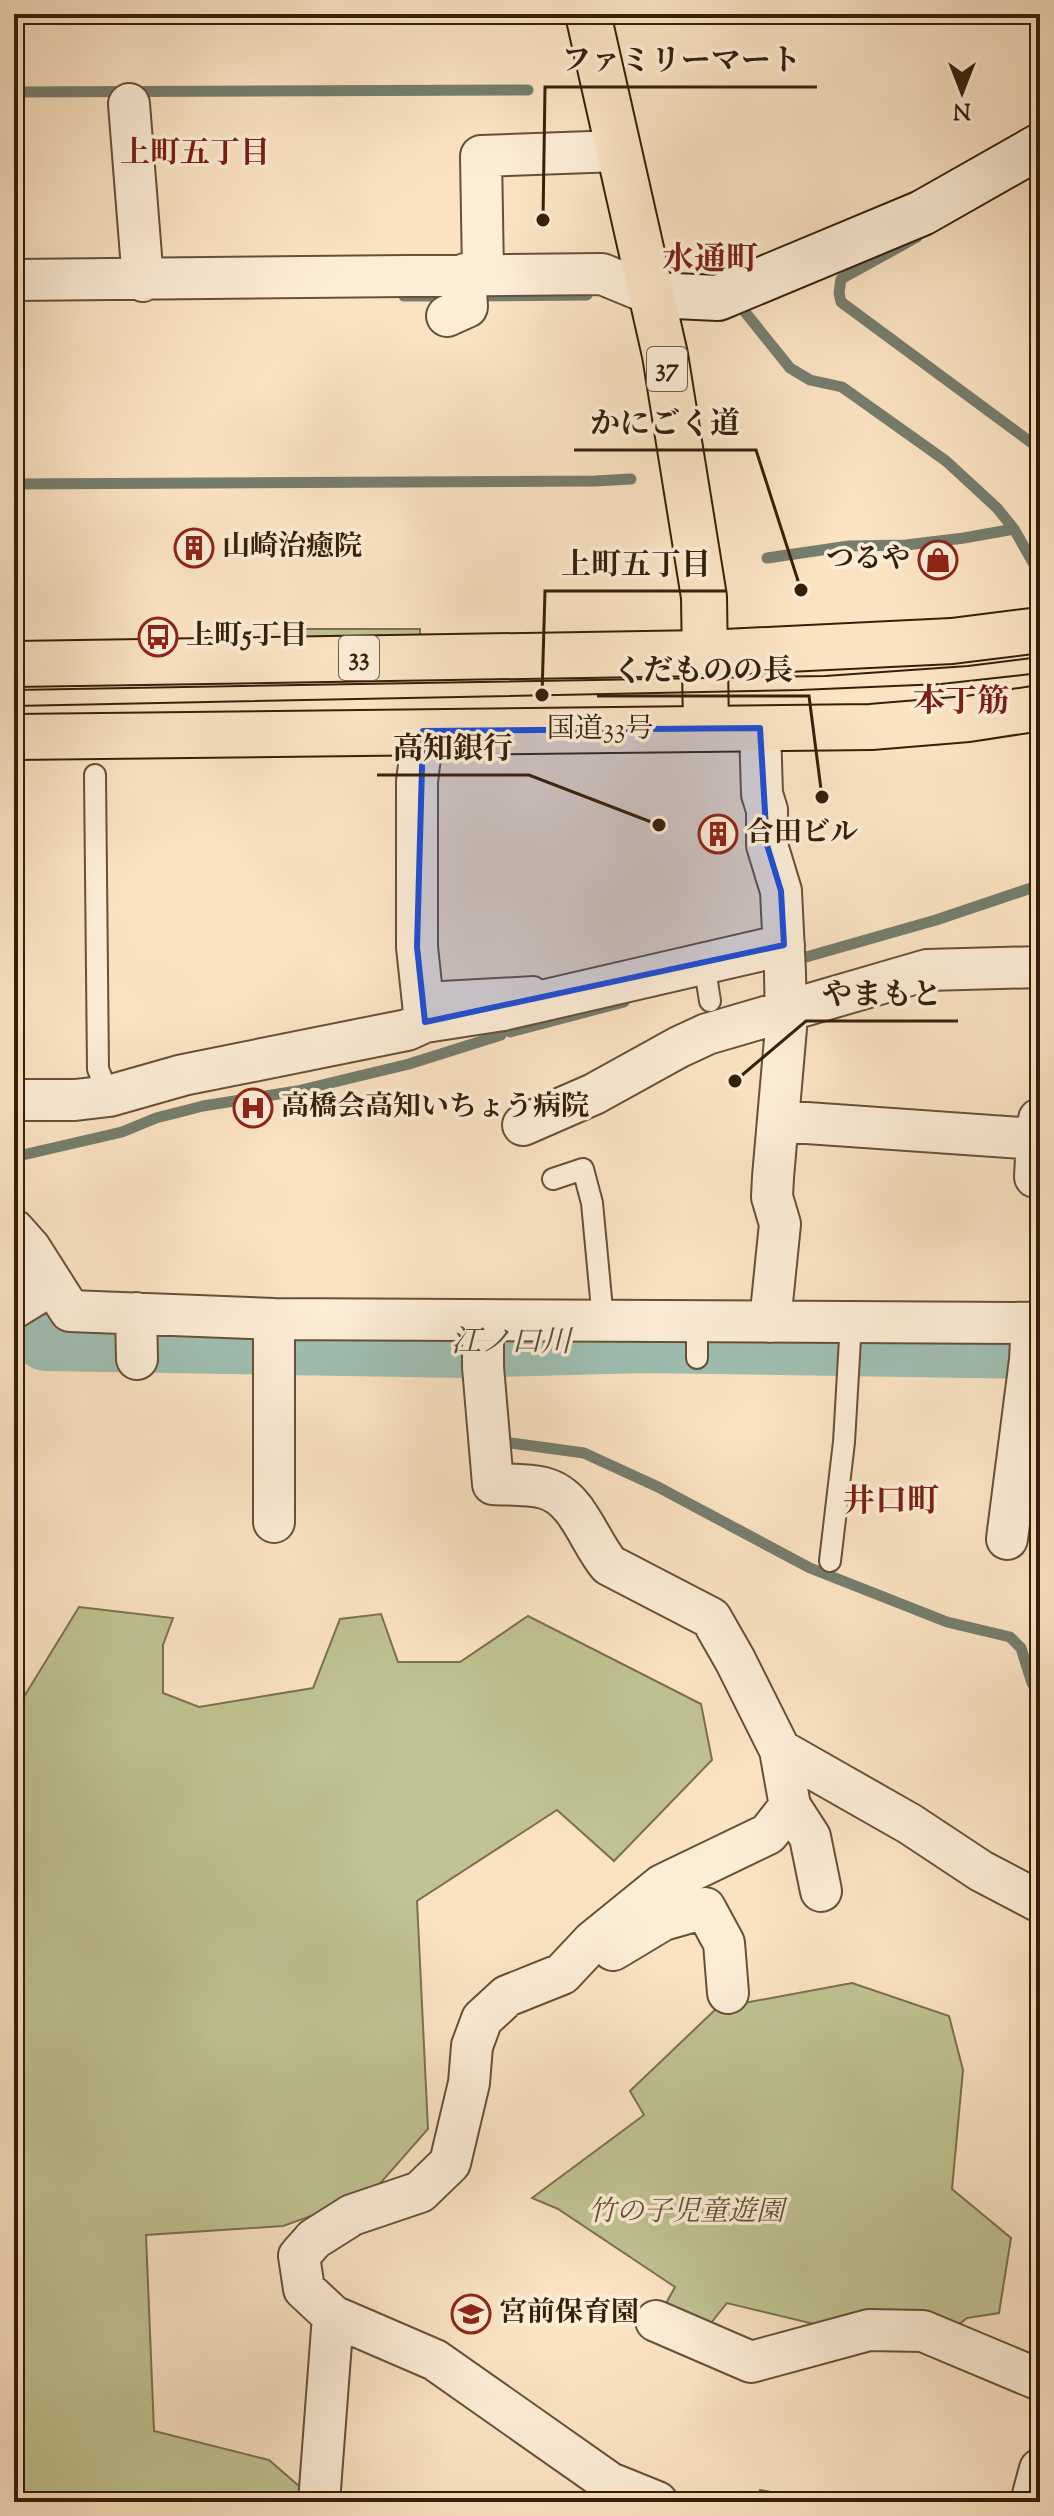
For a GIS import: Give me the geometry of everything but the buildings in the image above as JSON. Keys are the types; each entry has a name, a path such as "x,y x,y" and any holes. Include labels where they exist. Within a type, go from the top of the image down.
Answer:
{"main road":[{"name":"37","path":"588,14 653,295 704,597 706,729"},
{"name":"33","path":"14,664 705,653 952,641 1040,630"},
{"name":"国道33号","path":"14,737 871,727 968,719 1040,708"}],"street":[{"path":"129,104 143,281"},
{"path":"14,280 143,281 466,292 602,274 653,295 718,298 922,213 1040,146"},
{"path":"466,292 481,156 618,151"},
{"path":"760,728 767,845 781,891 786,1012 772,1197 780,1224 770,1322"},
{"path":"14,1100 75,1100 109,1096 183,1075 407,1030 424,1007 417,947 417,782 423,731"},
{"path":"424,1007 503,1010 707,982 784,956"},
{"path":"523,1125 583,1100 707,1034 927,970 1040,967"},
{"path":"778,1121 1037,1145"},
{"path":"14,1230 37,1294 70,1311 136,1333 483,1340 603,1320 697,1337 770,1322 850,1342 1033,1335 1007,1539"},
{"path":"274,1336 274,1522"},
{"path":"483,1340 493,1484 543,1488 560,1495 572,1507 609,1565 711,1618 780,1750 790,1806 810,1837 821,1891"},
{"path":"780,1750 910,1824 981,1871 1040,1902"},
{"path":"650,2500 610,2483 435,2360 333,2316 304,2289 299,2256 314,2239 352,2215 420,2192 450,2163 469,2083 472,2046 482,2019 507,1996 562,1974 593,1941 662,1885 768,1834 790,1806"},
{"path":"593,1941 605,1954 663,1920 705,1908 724,1943 728,1993"},
{"path":"319,2502 333,2316"},
{"path":"656,2321 751,2362 869,2330 923,2331 1040,2380"}],"lane":[{"path":"95,775 98,1069 109,1096"},
{"path":"424,1007 538,987"},
{"path":"553,1179 583,1169 592,1203 603,1320"},
{"path":"830,1561 844,1442 850,1342"}],"highlighted area":[{"path":"760,728 767,845 781,891 784,945 425,1022 417,947 423,731"}],"green space":[{"path":"284,629 420,629 420,643 284,643"},
{"path":"79,1607 173,1618 163,1645 163,1693 199,1707 313,1688 340,1619 381,1614 398,1662 460,1662 528,1616 701,1704 712,1760 614,1861 557,1810 417,1901 428,2129 370,2195 283,2226 146,2235 154,2431 269,2460 299,2486 303,2502 14,2502 14,1713"},
{"name":"竹の子児童遊園","path":"852,1983 949,2016 963,2070 952,2189 1011,2238 999,2313 967,2318 926,2351 727,2303 703,2333 664,2307 675,2287 558,2209 532,2198 644,2115 630,2091 717,2008"},
{"path":"760,2490 824,2502 756,2502"}],"waterway":[{"path":"14,92 528,90"},
{"path":"917,237 841,279 841,302 1040,449"},
{"path":"472,296 587,295"},
{"path":"404,296 455,296"},
{"path":"745,312 790,368 810,380 842,387 946,461 997,508 1014,529"},
{"path":"14,484 631,479"},
{"path":"767,558 849,546 906,545 1014,529 1040,575"},
{"path":"792,961 936,920 1040,885"},
{"path":"510,1032 624,1002"},
{"path":"14,1157 122,1132 156,1118 203,1106 297,1091 409,1064 501,1035"},
{"name":"江ノ口川","path":"14,1283 46,1339 467,1346 645,1341 1040,1347"},
{"path":"496,1441 584,1453 658,1487 810,1568 947,1622 1010,1637 1021,1648 1032,1683 1040,1695"}],"tram line":[{"path":"14,690 825,676 968,666 1040,657"},
{"path":"14,706 800,690 941,684 1040,673"}],"place":[{"name":"ファミリーマート","path":"543,220"},
{"name":"山崎治癒院","path":"194,548"},
{"name":"つるや","path":"938,560"},
{"name":"かにごく道","path":"801,590"},
{"name":"上町5丁目","path":"158,637"},
{"name":"上町五丁目","path":"542,695"},
{"name":"くだものの長","path":"822,797"},
{"name":"高知銀行","path":"659,825"},
{"name":"合田ビル","path":"718,834"},
{"name":"やまもと","path":"735,1081"},
{"name":"高橋会高知いちょう病院","path":"253,1108"},
{"name":"宮前保育園","path":"471,2314"}],"district":[{"name":"上町五丁目","path":"195,154"},
{"name":"水通町","path":"710,261"},
{"name":"本丁筋","path":"961,703"},
{"name":"井口町","path":"891,1503"}]}
